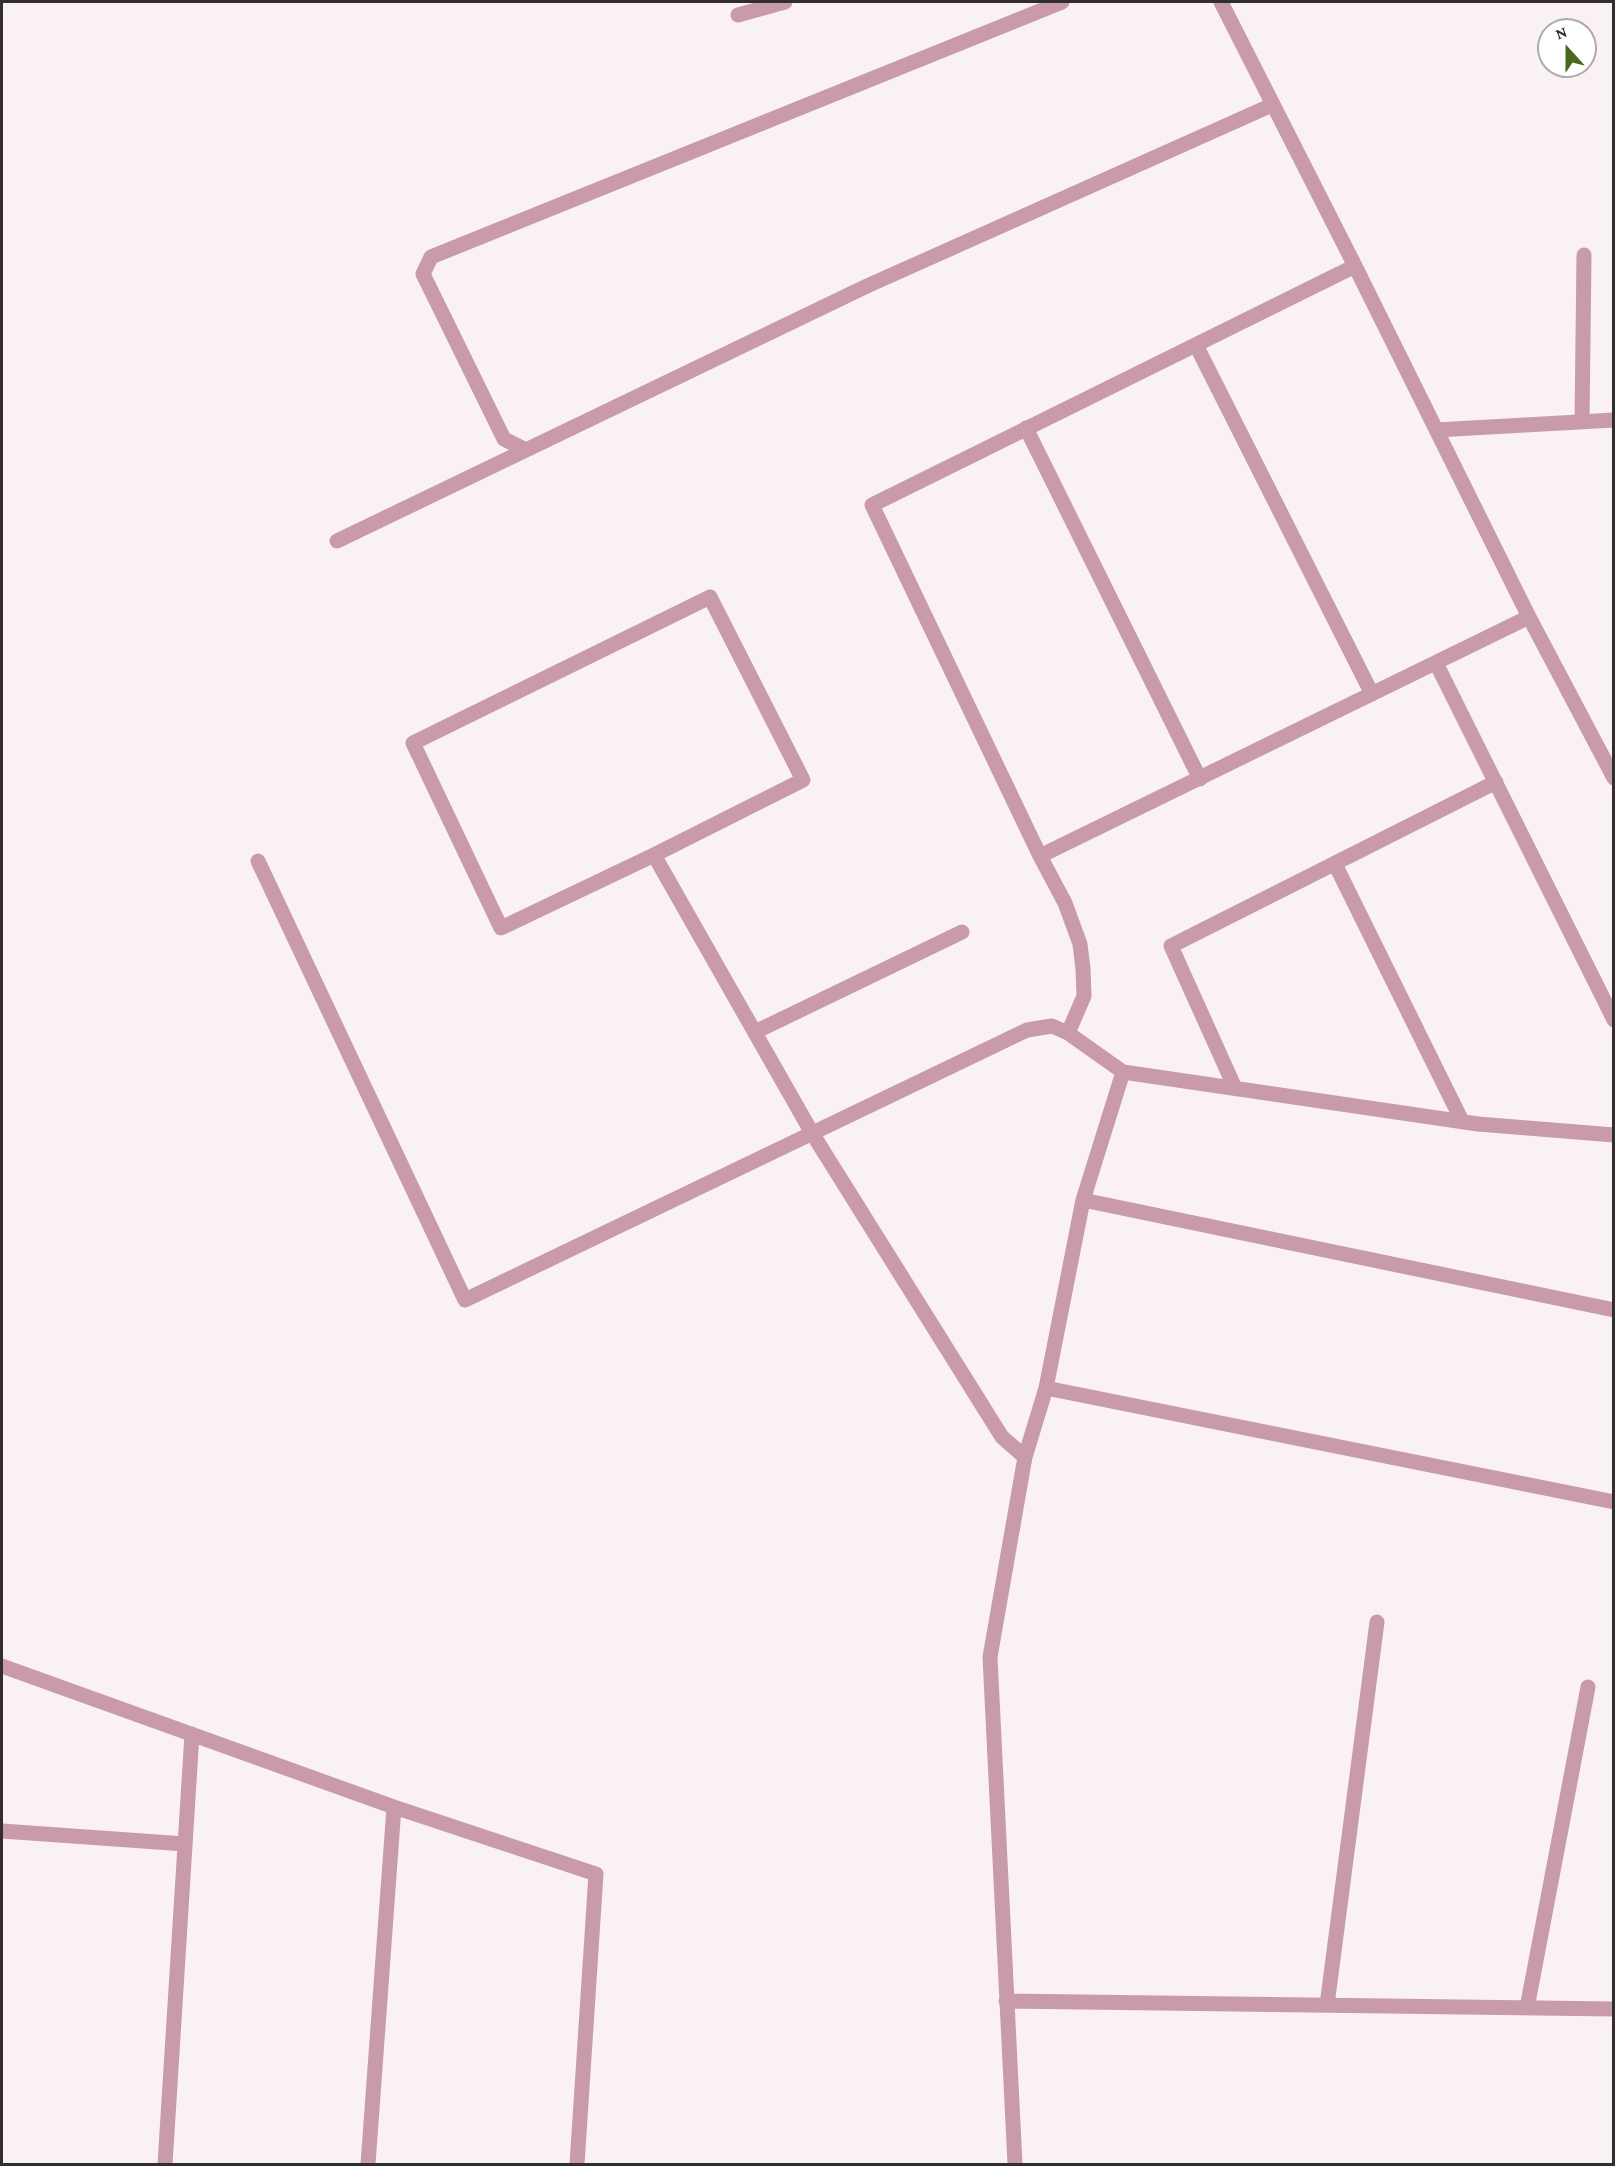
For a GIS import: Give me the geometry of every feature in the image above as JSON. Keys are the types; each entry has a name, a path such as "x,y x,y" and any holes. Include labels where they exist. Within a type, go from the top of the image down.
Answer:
{"street":[{"path":"738,15 785,2"},
{"path":"526,450 504,439 423,274 431,257 1062,2"},
{"path":"1221,2 1529,617 1614,778"},
{"path":"337,541 867,285 1272,105"},
{"path":"1582,422 1584,255"},
{"path":"1068,1032 1083,996 1083,969 1080,944 1065,903 1040,856 872,505 1355,266"},
{"path":"1196,345 1372,694"},
{"path":"1436,430 1614,420"},
{"path":"1026,428 1200,779"},
{"path":"710,597 803,780 654,855 501,928 412,743 710,597"},
{"path":"1040,856 1529,617"},
{"path":"1436,663 1614,1020"},
{"path":"1235,1088 1171,946 1496,782"},
{"path":"654,855 812,1133 1002,1437 1025,1457"},
{"path":"258,861 465,1300 1027,1030 1052,1026 1068,1032 1123,1072 1462,1121 1614,1136"},
{"path":"1335,864 1462,1121"},
{"path":"755,1032 962,932"},
{"path":"1015,2164 990,1657 1025,1457 1046,1388 1083,1200 1123,1072"},
{"path":"1083,1200 1614,1310"},
{"path":"1046,1388 1614,1502"},
{"path":"1327,2005 1377,1622"},
{"path":"2,1666 394,1807 596,1874 577,2164"},
{"path":"1527,2008 1588,1687"},
{"path":"165,2164 192,1734"},
{"path":"368,2164 394,1807"},
{"path":"2,1832 185,1844"},
{"path":"1006,2001 1614,2009"}]}
